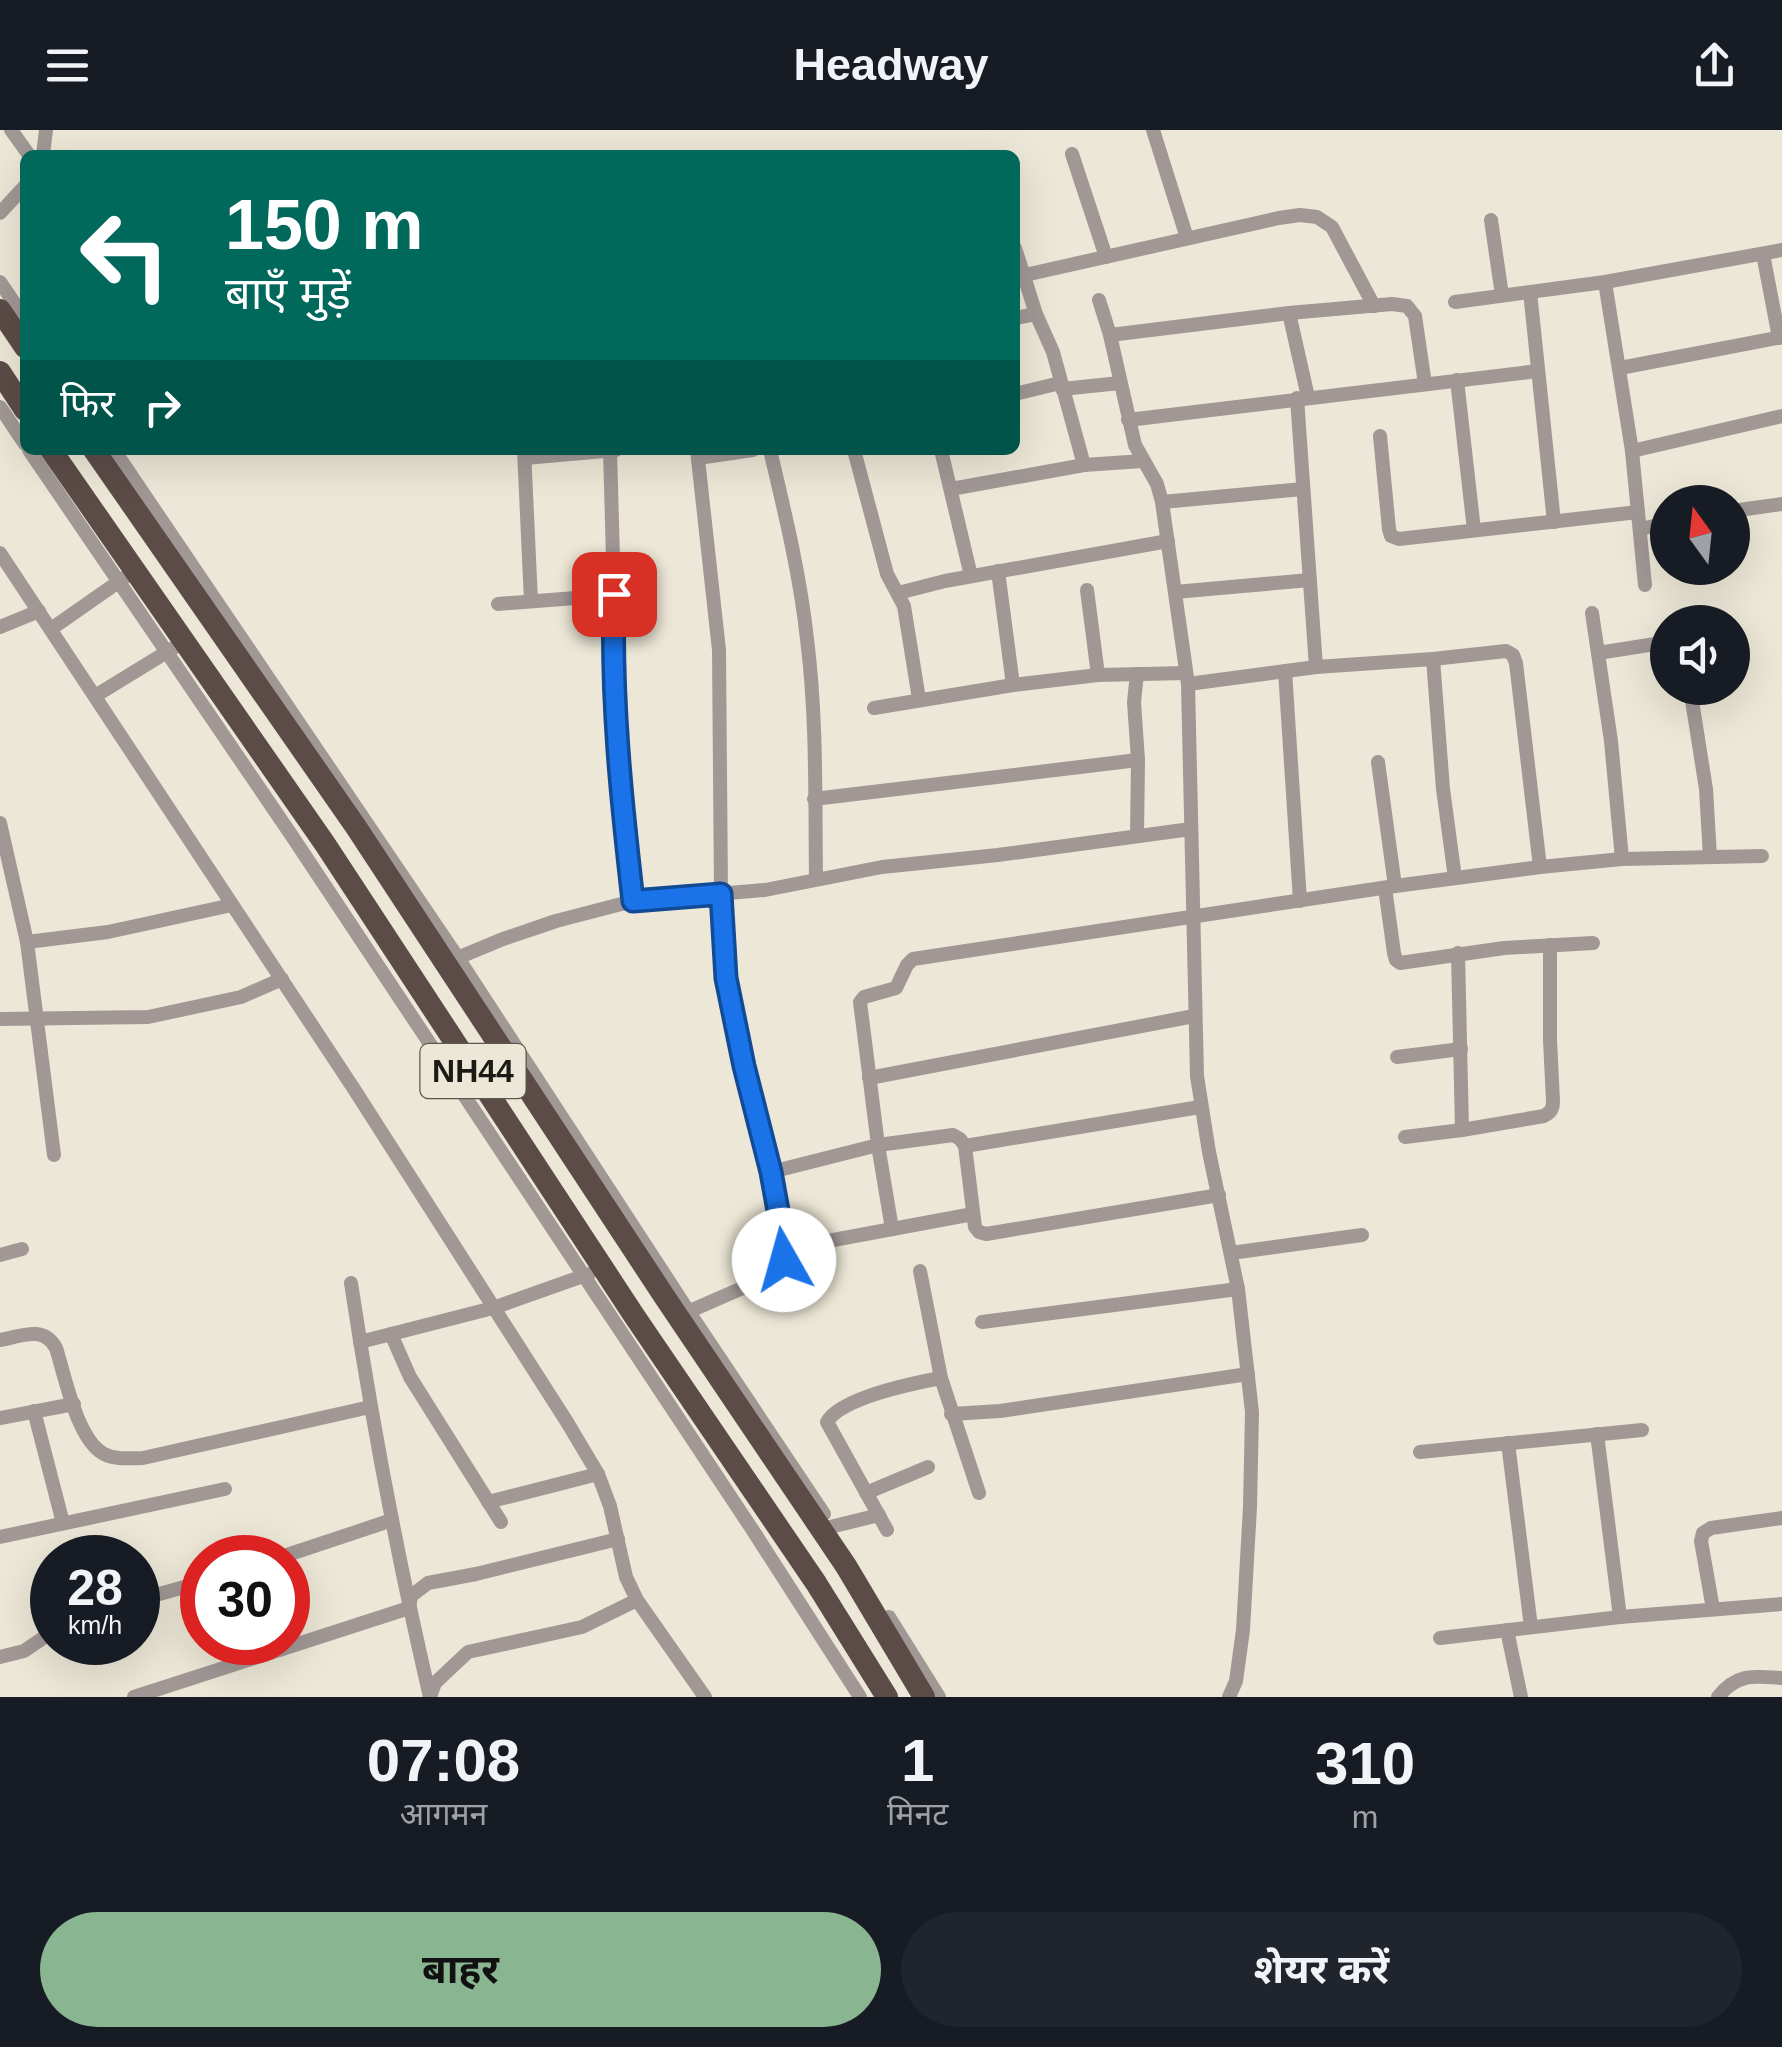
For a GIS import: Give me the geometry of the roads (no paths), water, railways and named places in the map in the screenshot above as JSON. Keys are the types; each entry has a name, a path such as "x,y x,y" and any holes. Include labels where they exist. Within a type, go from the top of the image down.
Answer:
{"highway":[{"path":"0,310 20,340"},
{"path":"0,372 20,402"},
{"name":"NH44","path":"55,455 128,576 176,646 325,844 594,1273 816,1583 887,1697"},
{"name":"NH44","path":"97,455 452,961 827,1528 924,1697"}],"street":[{"path":"1153,130 1188,238"},
{"path":"1072,154 1106,256"},
{"path":"0,212 20,191"},
{"path":"1025,274 1279,218 1316,217 1332,227 1374,306"},
{"path":"1491,220 1502,296"},
{"path":"1455,302 1605,282 1782,250"},
{"path":"1620,368 1780,337 1763,254"},
{"path":"1020,261 1052,352 1084,465"},
{"path":"0,282 20,312"},
{"path":"1605,282 1632,451 1645,585"},
{"path":"1530,292 1554,522"},
{"path":"1099,300 1135,445 1158,484 1187,678 1194,1016 1200,1108 1238,1289 1252,1412 1243,1630 1236,1681 1229,1697"},
{"path":"1110,336 1289,313 1406,306 1415,316 1426,384"},
{"path":"1289,313 1302,398 1316,666"},
{"path":"1020,317 1036,314"},
{"path":"1128,420 1538,372"},
{"path":"1457,380 1474,530"},
{"path":"1020,393 1120,383"},
{"path":"0,407 20,437"},
{"path":"1632,451 1782,416"},
{"path":"1380,436 1391,536 1638,512"},
{"path":"34,455 128,576 51,629"},
{"path":"117,455 452,961 556,921 633,901 765,890 882,867 1191,829"},
{"path":"524,455 531,601"},
{"path":"612,455 612,668 622,814 633,901"},
{"path":"683,1314 770,1276 780,1268 785,1249 726,978 718,650 698,455"},
{"path":"771,455 789,528 808,644 816,879"},
{"path":"855,455 887,574 904,606 919,699"},
{"path":"942,455 971,576"},
{"path":"951,489 1084,465 1143,460"},
{"path":"1162,502 1304,489"},
{"path":"1750,508 1782,504"},
{"path":"1640,529 1650,527"},
{"path":"898,593 1168,541"},
{"path":"0,553 282,979 567,1422 598,1474 636,1600 705,1697"},
{"path":"998,571 1013,685"},
{"path":"1175,592 1310,580"},
{"path":"1086,590 1098,676"},
{"path":"498,604 614,594"},
{"path":"0,627 39,610"},
{"path":"1592,613 1611,741 1622,859"},
{"path":"1598,653 1650,645"},
{"path":"95,696 176,646"},
{"path":"874,708 1013,685 1098,676 1187,678 1506,651 1516,663 1540,867"},
{"path":"1433,659 1456,878"},
{"path":"1285,670 1300,901"},
{"path":"1136,836 1137,674"},
{"path":"1693,705 1706,789 1710,857"},
{"path":"814,798 1138,760"},
{"path":"1378,762 1396,960 1407,963 1458,954 1592,944"},
{"path":"0,823 27,942 54,1155"},
{"path":"892,1229 860,1002 864,997 896,988 913,959 1540,867 1622,859 1762,856"},
{"path":"27,942 108,932 232,905"},
{"path":"1405,1137 1544,1116 1553,1108 1550,945"},
{"path":"1458,954 1462,1130"},
{"path":"0,1019 148,1016 242,997 282,979"},
{"path":"869,1078 1194,1016"},
{"path":"1397,1057 1460,1049"},
{"path":"965,1146 1200,1108"},
{"path":"771,1172 878,1145 953,1135 965,1146 975,1227 986,1234 1218,1196"},
{"path":"785,1249 973,1214"},
{"path":"1231,1254 1362,1235"},
{"path":"0,1255 22,1249"},
{"path":"920,1271 940,1378 979,1493"},
{"path":"360,1342 492,1308 594,1273 860,1697"},
{"path":"351,1283 370,1407 430,1697"},
{"path":"982,1322 1238,1289"},
{"path":"0,1340 33,1334 50,1338 90,1443 114,1458 143,1458 370,1407"},
{"path":"392,1334 410,1377 501,1522"},
{"path":"951,1414 1000,1411 1248,1374"},
{"path":"888,1530 828,1422 832,1414 899,1386 940,1378"},
{"path":"0,1418 74,1404"},
{"path":"34,1411 63,1523"},
{"path":"1420,1452 1642,1430"},
{"path":"1598,1434 1620,1617"},
{"path":"1508,1443 1532,1627"},
{"path":"866,1493 928,1466"},
{"path":"488,1502 598,1474"},
{"path":"0,1537 224,1488"},
{"path":"879,1515 827,1528 939,1697"},
{"path":"1713,1610 1700,1541 1704,1532 1782,1518"},
{"path":"310,1547 392,1520"},
{"path":"410,1608 411,1596 428,1584 618,1539"},
{"path":"430,1697 436,1683 468,1652 582,1627 636,1600"},
{"path":"1440,1638 1620,1617 1782,1604"},
{"path":"134,1697 410,1608"},
{"path":"1507,1630 1521,1697"},
{"path":"0,1657 30,1648"},
{"path":"1718,1697 1736,1680 1757,1676 1782,1678"}]}
